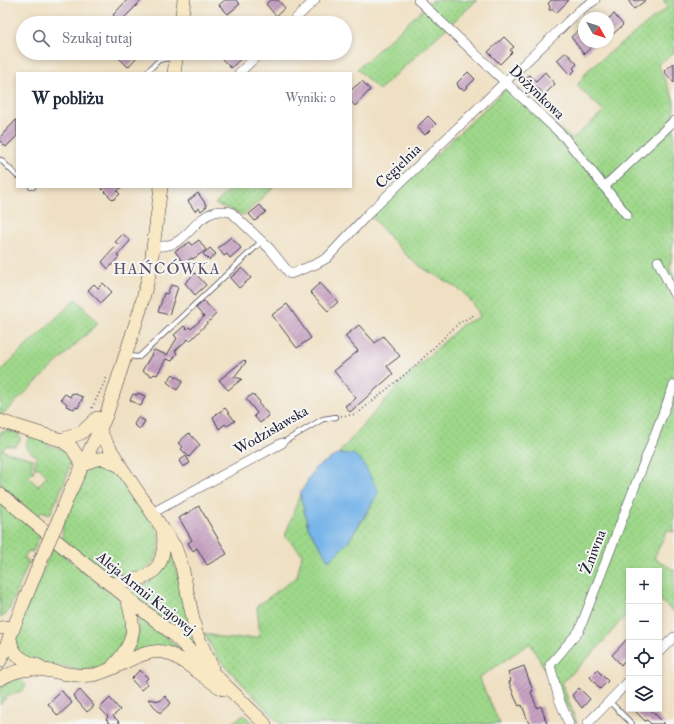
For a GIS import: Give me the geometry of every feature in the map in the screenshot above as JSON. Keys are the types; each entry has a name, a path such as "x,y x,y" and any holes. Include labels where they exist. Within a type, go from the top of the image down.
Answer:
{"main road":[{"path":"182,16 184,0"},
{"path":"0,661 5,635 23,602 58,521 99,424 118,367 127,352 144,297 154,246 161,188"},
{"path":"4,424 61,440 72,448 82,463"},
{"path":"61,440 73,437 99,424"},
{"path":"99,424 104,441 115,455 121,467 175,547 182,567 196,633 214,672"},
{"path":"82,463 95,459 107,458 121,467"},
{"name":"Aleja Armii Krajowej","path":"0,494 174,635 214,672 265,724"},
{"path":"111,584 134,582 153,573 162,558 164,540 163,529"},
{"path":"111,668 126,652 133,636 133,620 126,595"},
{"path":"5,635 14,651 25,662 48,669"},
{"path":"0,679 15,671 23,669 48,669 90,675 148,653 164,652 178,658 213,683 240,698"}],"street":[{"path":"298,16 315,0"},
{"name":"Dożynkowa","path":"418,0 564,137 627,215"},
{"name":"Cegielnia","path":"154,246 163,247 174,244 209,214 217,211 231,212 270,249 290,274 327,258 368,214 580,10 595,0"},
{"path":"240,72 253,60"},
{"path":"604,186 674,121"},
{"path":"658,261 674,294"},
{"name":"Żniwna","path":"569,724 559,699 550,665 579,630 674,386"},
{"name":"Wodzisławska","path":"152,513 282,443"},
{"path":"662,649 674,637"},
{"path":"587,724 626,684"}],"lane":[{"path":"147,72 159,60"},
{"path":"0,160 16,175"},
{"path":"127,352 139,357 261,242"},
{"name":"Wodzisławska","path":"282,443 323,419 336,417"},
{"path":"609,701 632,724"}],"path":[{"path":"336,417 357,414 415,366 459,323 476,314"}],"green space":[{"path":"433,0 477,0 379,90 357,69"},
{"path":"663,0 674,0 674,53 658,64 674,100 674,233 670,268 674,277 674,532 667,530 654,558 674,570 674,612 662,602 662,568 626,568 626,615 595,651 562,683 577,724 530,643 479,678 500,724 280,724 217,657 204,633 227,639 260,637 257,606 297,577 302,554 285,536 300,494 308,527 329,561 348,542 372,506 353,454 338,454 403,380 463,324 480,317 469,298 461,291 410,258 371,216 511,84 543,116 572,139 604,111 577,86 588,70 668,7"},
{"path":"232,188 272,188 244,215 215,204"},
{"path":"76,299 98,323 3,414 0,414 0,371"},
{"path":"0,432 17,432 21,439 16,446 5,446 3,451 33,459 31,468 34,471 28,477 38,486 47,476 38,467 35,469 34,467 37,456 27,447 26,444 29,439 32,436 49,441 48,445 61,449 68,454 70,459 67,475 50,514 41,511 38,517 0,487"},
{"path":"97,463 114,467 156,528 159,545 154,560 148,568 135,576 114,576 105,573 62,539 63,525 83,475 87,469"},
{"path":"0,501 40,535 33,552 28,551 24,559 29,562 9,610 0,618"},
{"path":"53,547 117,597 122,604 128,626 123,645 108,663 101,667 84,670 30,661 17,648 15,635"},
{"path":"170,549 198,645 194,648 127,591 142,586 152,580 167,560"},
{"path":"137,613 188,655 185,658 132,654 139,631"},
{"path":"19,678 26,685 22,691 8,695 0,705 1,687 12,679"},
{"path":"244,715 253,724 230,724"}],"water":[{"path":"338,454 353,454 362,461 379,492 348,542 329,561 308,527 300,494 315,468"}],"building":[{"path":"127,0 142,0 126,16 113,15"},
{"path":"225,0 236,0 240,4 228,14 219,5"},
{"path":"270,0 278,0 285,8 276,16 266,4"},
{"path":"551,0 569,0 556,13 554,10 549,10 550,6 548,4"},
{"path":"628,0 646,0 634,9"},
{"path":"614,14 623,25 614,33"},
{"path":"578,31 578,46 571,37"},
{"path":"504,37 514,47 510,50 512,52 500,64 488,52"},
{"path":"579,48 590,48 584,54"},
{"path":"566,52 577,64 573,68 575,70 570,75 557,60"},
{"path":"121,60 134,60 128,67"},
{"path":"223,60 240,60 231,68"},
{"path":"674,63 674,83 664,71"},
{"path":"468,72 475,79 464,90 459,88 457,83"},
{"path":"545,72 555,84 544,95 536,86 532,90 523,80 530,75 536,81"},
{"path":"362,81 370,90 355,106 352,102 352,89"},
{"path":"428,116 436,124 425,135 417,127"},
{"path":"16,120 16,137 6,147 0,141 0,137"},
{"path":"101,188 121,188 117,191 120,194 113,200"},
{"path":"198,193 207,206 201,211 199,208 195,211 188,201"},
{"path":"260,205 266,212 255,221 249,214"},
{"path":"123,234 130,241 117,256 119,257 108,269 102,262 118,244 115,242"},
{"path":"231,237 241,248 230,258 227,254 224,256 218,248"},
{"path":"199,240 206,250 193,259 192,258 183,263 175,251 190,242 192,245"},
{"path":"210,248 216,254 209,260 203,254"},
{"path":"242,268 251,278 239,288 230,278"},
{"path":"195,273 206,285 195,295 185,283"},
{"path":"103,283 112,292 101,303 88,290 94,284 98,288"},
{"path":"320,283 338,302 328,311 310,292"},
{"path":"171,285 178,287 169,315 158,312 164,293 167,294"},
{"path":"204,301 216,314 190,341 188,339 175,351 177,353 172,361 166,359 157,375 154,374 152,376 142,371 154,350 167,355 177,338 174,335 184,326 187,329 189,327 191,329 204,317 196,308"},
{"path":"287,304 311,338 297,348 272,315"},
{"path":"359,325 375,343 383,336 400,356 387,366 393,374 350,412 345,406 356,398 334,371 358,351 345,336"},
{"path":"244,360 246,362 234,377 242,379 228,390 219,380"},
{"path":"173,374 183,381 177,390 167,382"},
{"path":"72,393 83,397 78,408 75,407 74,409 66,406 67,404 61,399 65,394 70,397"},
{"path":"138,393 145,396 141,406 130,400 133,394 137,395"},
{"path":"253,394 260,402 258,403 269,415 260,423 254,416 257,413 246,399"},
{"path":"225,408 235,421 227,426 225,424 219,429 213,417"},
{"path":"138,417 145,421 140,429 134,425"},
{"path":"189,433 200,445 189,457 181,449 183,447 178,443"},
{"path":"186,456 190,463 183,467 179,461"},
{"path":"199,506 227,554 207,565 197,548 193,551 188,543 192,540 179,518"},
{"path":"626,640 626,661 625,660 621,665 612,655"},
{"path":"524,666 533,691 531,692 537,708 541,706 547,724 529,724 522,705 519,706 515,698 509,682 511,681 508,672"},
{"path":"140,670 148,678 145,681 148,684 141,690 131,679"},
{"path":"597,670 608,681 600,689 590,677"},
{"path":"579,688 590,699 582,708 572,695"},
{"path":"80,690 94,706 87,712 73,696"},
{"path":"62,691 72,703 58,716 48,704"},
{"path":"165,696 171,703 160,713 148,699 160,701"},
{"path":"110,698 120,710 113,716 121,724 110,724 106,719 108,717 100,708"},
{"path":"636,712 653,712 665,724 651,724 647,720 645,721"}],"district":[{"name":"HAŃCÓWKA","path":"167,268"}]}
